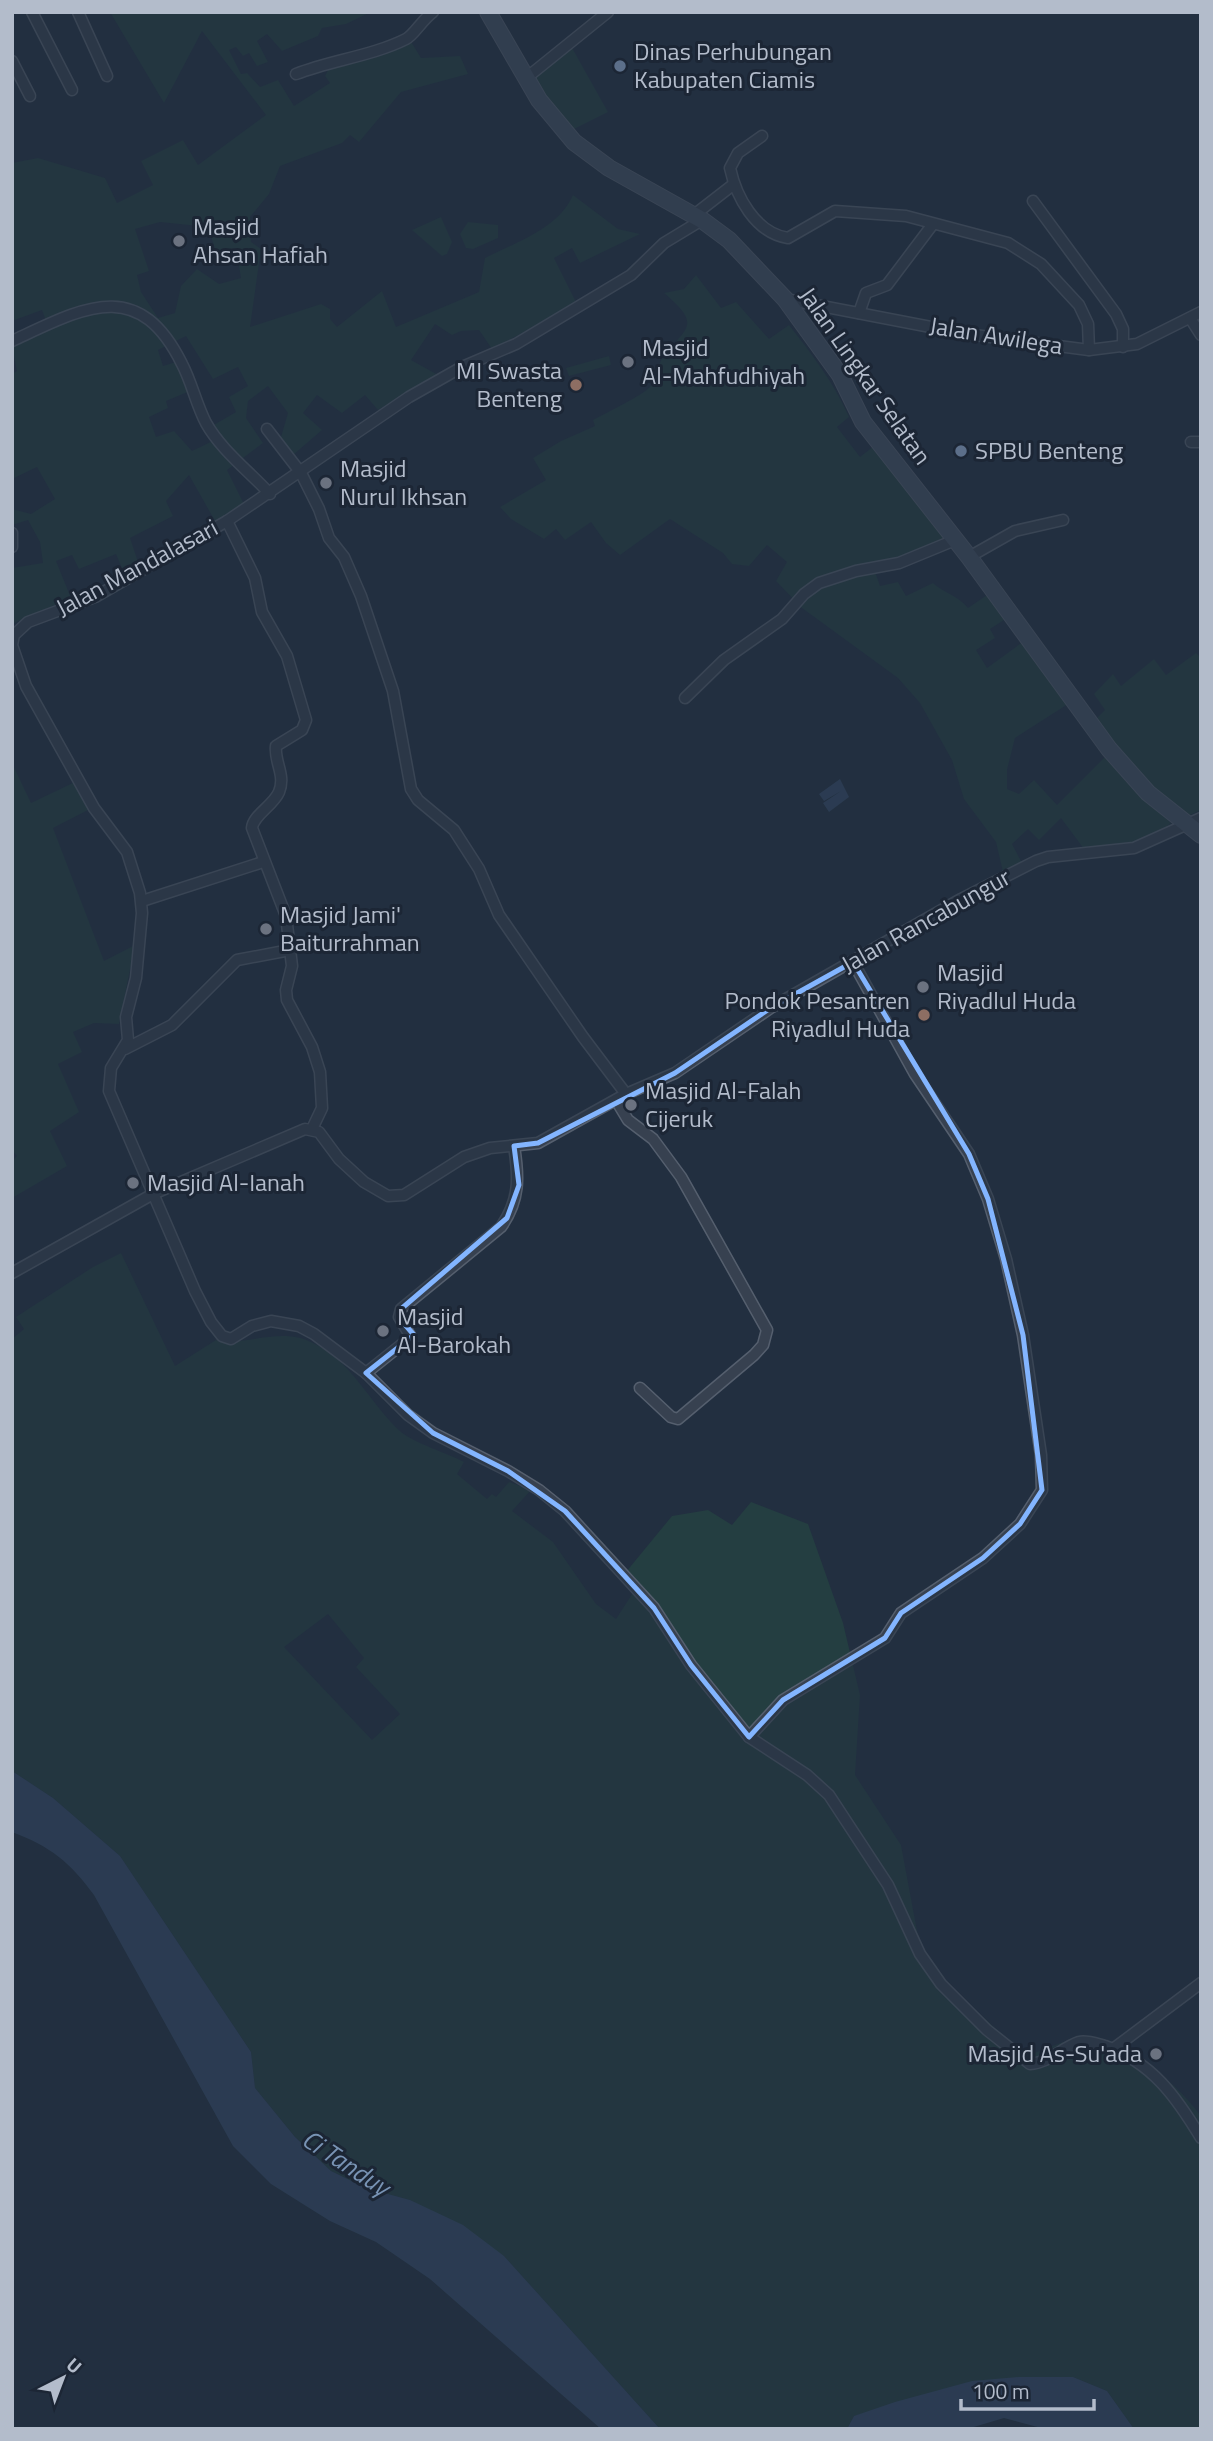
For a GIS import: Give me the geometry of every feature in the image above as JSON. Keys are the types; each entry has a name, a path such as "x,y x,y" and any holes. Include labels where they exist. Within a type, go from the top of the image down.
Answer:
{"street":[{"path":"32,12 72,90"},
{"path":"78,12 107,76"},
{"path":"296,74 325,63 380,50 410,37 418,23 433,12"},
{"name":"Jalan Lingkar Selatan","path":"488,12 525,79 574,142 609,167 698,217 729,240 785,299 840,375 863,422 969,557 1109,749 1148,793 1196,826"},
{"path":"525,79 608,12"},
{"path":"12,61 30,96"},
{"path":"762,136 738,153 732,162 734,184 748,211 782,237 793,235 835,211 906,216 1008,243 1041,264 1086,316 1089,350"},
{"name":"Jalan Mandalasari","path":"366,1373 314,1334 285,1322 259,1324 231,1339 222,1336 195,1291 109,1091 111,1068 125,1049 129,1032 127,1017 137,970 142,901 127,852 94,808 26,686 12,645 13,634 29,622 95,597 227,522 409,397 461,368 516,344 631,275 664,243 734,184"},
{"path":"1033,201 1116,314 1123,329 1123,347"},
{"path":"859,313 866,293 887,285 933,224"},
{"name":"Jalan Awilega","path":"785,299 967,334 1089,350 1137,344 1201,312"},
{"path":"12,341 85,310 126,307 142,313 170,342 183,365 207,425 270,494"},
{"path":"1190,318 1201,335"},
{"path":"267,429 301,473 320,509 329,538 344,557 371,624 393,691 411,789 418,800 454,830 479,869 499,915 621,1097 628,1120 653,1139 681,1177 766,1330 763,1345 754,1355 678,1419 671,1417 640,1388"},
{"path":"969,557 995,539 1015,531 1063,520"},
{"path":"12,1273 153,1194 312,1129 322,1108 323,1092 312,1047 287,1000 286,990 292,966 283,906 263,862 252,822 270,806 281,785 276,746 302,730 306,720 287,656 262,612 254,578 227,522"},
{"path":"12,533 12,547"},
{"path":"685,698 724,660 782,619 804,594 820,583 856,571 912,559 955,540"},
{"name":"Jalan Rancabungur","path":"312,1129 322,1135 355,1176 383,1194 404,1195 464,1157 490,1148 538,1143 621,1097 675,1073 772,1007 961,899 1036,861 1048,857 1134,848 1196,826"},
{"path":"142,901 263,862"},
{"path":"125,1049 172,1025 237,960 290,950"},
{"path":"750,1737 783,1700 885,1639 901,1613 983,1558 1020,1524 1042,1490 1041,1455 1023,1335 1006,1259 988,1199 969,1154 915,1074 853,962"},
{"path":"514,1146 519,1185 507,1218 501,1227 428,1283 401,1309 399,1317 411,1336 366,1373 408,1415 433,1433 508,1471 539,1490 565,1511 654,1608 691,1665 750,1737 807,1775 829,1794 888,1885 920,1954 954,1997 1008,2049 1030,2064 1040,2063 1080,2042 1113,2049 1156,2075 1201,2138"},
{"path":"1113,2049 1201,1983"}],"highlighted area":[{"path":"853,962 969,1154 988,1199 1023,1335 1042,1490 1020,1524 983,1558 901,1613 885,1638 783,1700 749,1737 691,1665 654,1608 565,1511 508,1471 433,1433 366,1373 414,1335 401,1320 401,1309 507,1218 519,1185 514,1146 538,1143 675,1073 772,1007"}],"green space":[{"path":"110,12 371,12 346,24 322,28 318,36 282,51 267,34 257,41 268,62 257,66 249,53 243,56 236,47 229,50 241,74 247,73 260,87 278,80 294,106 330,83 325,76 328,70 410,40 421,58 460,56 468,74 401,92 359,142 350,135 342,143 280,166 269,194 250,217 251,242 261,249 250,327 321,304 330,309 330,319 337,327 382,291 396,327 479,292 485,258 547,226 566,207 573,195 618,229 640,234 580,263 572,248 554,258 577,304 492,349 479,330 461,331 452,335 435,324 411,360 438,375 378,410 365,395 342,413 317,395 303,413 322,430 293,455 281,437 288,413 268,386 248,401 246,418 263,443 227,470 245,506 215,521 189,475 166,501 173,516 130,538 139,565 124,573 116,554 79,569 72,555 56,561 71,598 12,624 12,568 43,563 40,542 28,520 12,525 12,509 31,514 55,499 37,467 14,478 12,475 12,374 17,371 12,347 49,329 42,310 12,321 12,163 38,158 105,178 117,203 153,185 141,161 183,140 198,165 266,115 202,31 164,103","holes":["160,222 208,227 217,255 237,255 241,278 219,284 197,269 181,286 175,313 158,318 141,292 137,275 149,271 135,229","186,336 213,379 238,367 248,386 229,397 236,412 212,426 221,437 192,451 174,431 156,437 149,417 168,408 166,401 190,391 176,362 163,366 158,350"]},
{"path":"571,46 608,112 572,130 533,79"},
{"path":"441,217 452,242 447,254 442,256 412,230"},
{"path":"468,222 498,225 498,238 473,249 466,248 460,234"},
{"path":"696,275 721,308 736,302 769,339 789,325 843,404 849,417 837,427 860,457 874,446 949,539 873,566 880,586 898,582 906,596 933,583 968,608 990,593 1007,618 990,629 995,638 976,650 987,668 1024,641 1068,704 1015,738 1007,770 1007,789 1019,794 1034,780 1057,805 1105,757 1130,786 1171,823 1140,841 1084,849 1061,818 1039,840 1028,829 1012,844 1022,863 1003,872 996,842 964,799 952,760 920,703 898,678 802,608 776,581 787,562 767,545 749,566 732,564 723,553 670,519 620,555 606,543 591,522 565,540 556,529 544,539 511,519 500,507 546,480 533,458 561,441 595,426 593,420 650,387 663,357 687,326 684,313 664,293 684,289"},
{"path":"609,356 611,365 569,376 566,368"},
{"path":"1196,653 1201,658 1201,810 1188,816 1151,788 1095,720 1105,710 1094,694 1113,674 1121,686 1154,659 1166,675"},
{"path":"12,763 31,803 75,782 88,810 53,828 104,961 135,945 119,1024 94,1023 73,1032 82,1052 58,1064 79,1112 50,1131 67,1166 12,1198 12,1161 17,1156 12,1150"},
{"path":"121,1253 175,1366 216,1340 239,1341 287,1336 311,1342 325,1350 349,1371 401,1432 464,1462 457,1474 487,1499 492,1494 496,1497 509,1482 531,1490 512,1511 553,1542 596,1604 616,1619 638,1585 626,1572 672,1516 708,1510 732,1525 751,1502 808,1524 843,1623 860,1695 855,1775 901,1845 920,1947 939,1977 1026,2056 1082,2037 1114,2043 1165,2077 1201,2116 1201,2429 1134,2429 1107,2391 1073,2377 854,2416 847,2429 660,2429 504,2256 410,2200 366,2188 331,2171 295,2137 255,2088 251,2052 120,1856 53,1798 12,1771 12,1339 24,1329 16,1317 93,1267","holes":["328,1614 364,1658 356,1667 400,1714 372,1740 284,1647"]}],"water":[{"path":"840,779 849,797 829,812 823,803 841,791 824,801 819,794"},
{"path":"12,1771 53,1798 120,1856 251,2052 255,2088 295,2137 331,2171 366,2188 410,2200 463,2225 504,2256 660,2429 601,2429 430,2279 376,2242 330,2221 271,2184 233,2146 94,1895 59,1857 38,1843 12,1832"},
{"path":"1019,2377 1073,2377 1107,2391 1134,2429 1045,2429 1004,2418 967,2429 847,2429 854,2416 895,2402 972,2381"}],"place":[{"name":"Dinas Perhubungan Kabupaten Ciamis","path":"620,66"},
{"name":"Masjid Ahsan Hafiah","path":"179,241"},
{"name":"Masjid Al-Mahfudhiyah","path":"628,362"},
{"name":"MI Swasta Benteng","path":"576,385"},
{"name":"SPBU Benteng","path":"961,451"},
{"name":"Masjid Nurul Ikhsan","path":"326,483"},
{"name":"Masjid Jami' Baiturrahman","path":"266,929"},
{"name":"Masjid Riyadlul Huda","path":"923,987"},
{"name":"Pondok Pesantren Riyadlul Huda","path":"924,1015"},
{"name":"Masjid Al-Falah Cijeruk","path":"631,1105"},
{"name":"Masjid Al-Ianah","path":"133,1183"},
{"name":"Masjid Al-Barokah","path":"383,1331"},
{"name":"Masjid As-Su'ada","path":"1156,2054"}],"water label":[{"name":"Ci Tanduy","path":"346,2163"}]}
